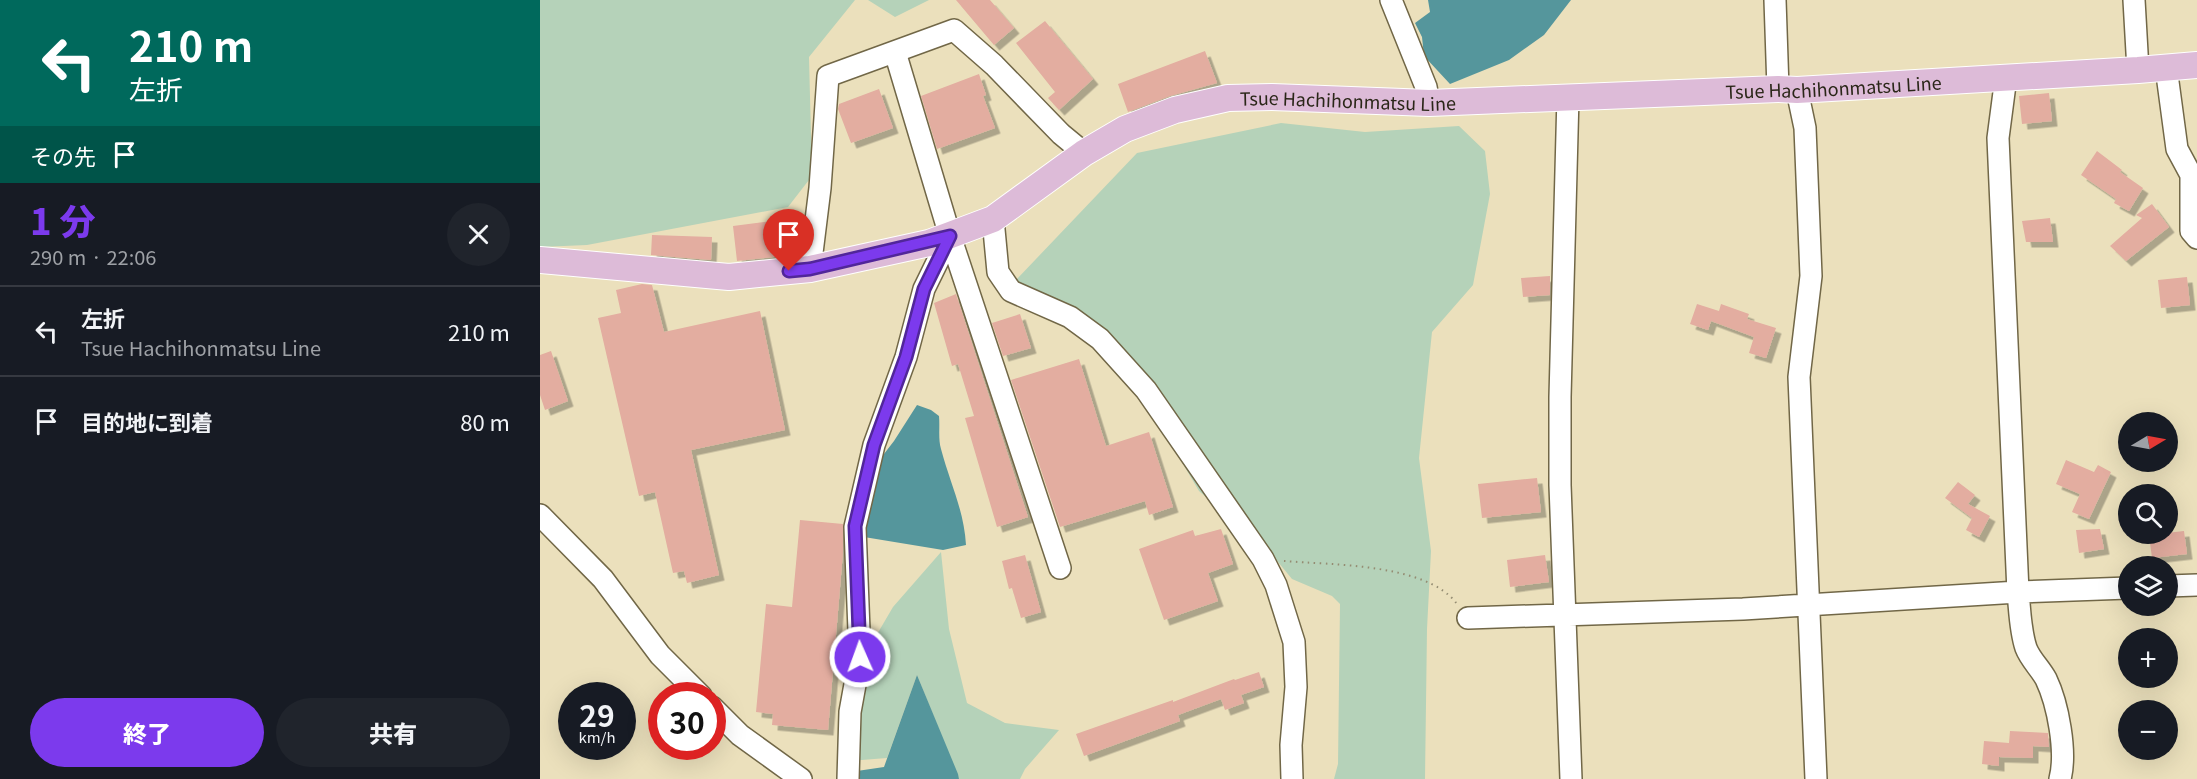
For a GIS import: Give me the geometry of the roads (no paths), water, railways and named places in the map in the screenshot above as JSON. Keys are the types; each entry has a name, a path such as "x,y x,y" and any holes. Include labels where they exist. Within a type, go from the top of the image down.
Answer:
{"main road":[{"name":"Tsue Hachihonmatsu Line","path":"540,261 729,277 810,269 950,236 993,219 1083,153 1125,129 1175,110 1228,98 1272,97 1429,103 1787,89 2197,65"}],"street":[{"path":"1391,0 1426,87 1429,103"},
{"path":"1775,0 1787,89 1805,128 1811,276 1799,377 1806,496 1808,605 1816,779"},
{"path":"2134,0 2138,70"},
{"path":"810,269 820,188 828,76 954,30 994,65 1061,134 1083,153"},
{"path":"895,52 950,236 1060,568"},
{"path":"2166,67 2177,149 2191,175 2191,231 2197,238"},
{"path":"2006,77 1998,138 2018,592 2026,650 2046,680 2062,735 2063,767 2060,779"},
{"path":"1568,96 1560,484 1571,779"},
{"path":"993,219 998,272 1011,291 1070,317 1100,339 1146,390 1263,559 1276,585 1294,642 1296,687 1291,745 1292,779"},
{"path":"848,779 850,712 860,657 855,526 874,445 906,357 924,289 950,236"},
{"path":"540,514 603,579 660,655 687,682"},
{"path":"2178,586 2197,585"},
{"path":"1468,618 1743,609 2018,592 2118,588"},
{"path":"726,721 740,735 801,779"}],"water":[{"path":"1428,0 1571,0 1544,35 1509,60 1450,84 1424,56 1422,37 1415,23 1430,12"},
{"path":"917,405 939,416 940,445 960,508 966,545 943,550 864,537 877,463"},
{"path":"917,675 959,779 858,779 857,771 884,767"}]}
